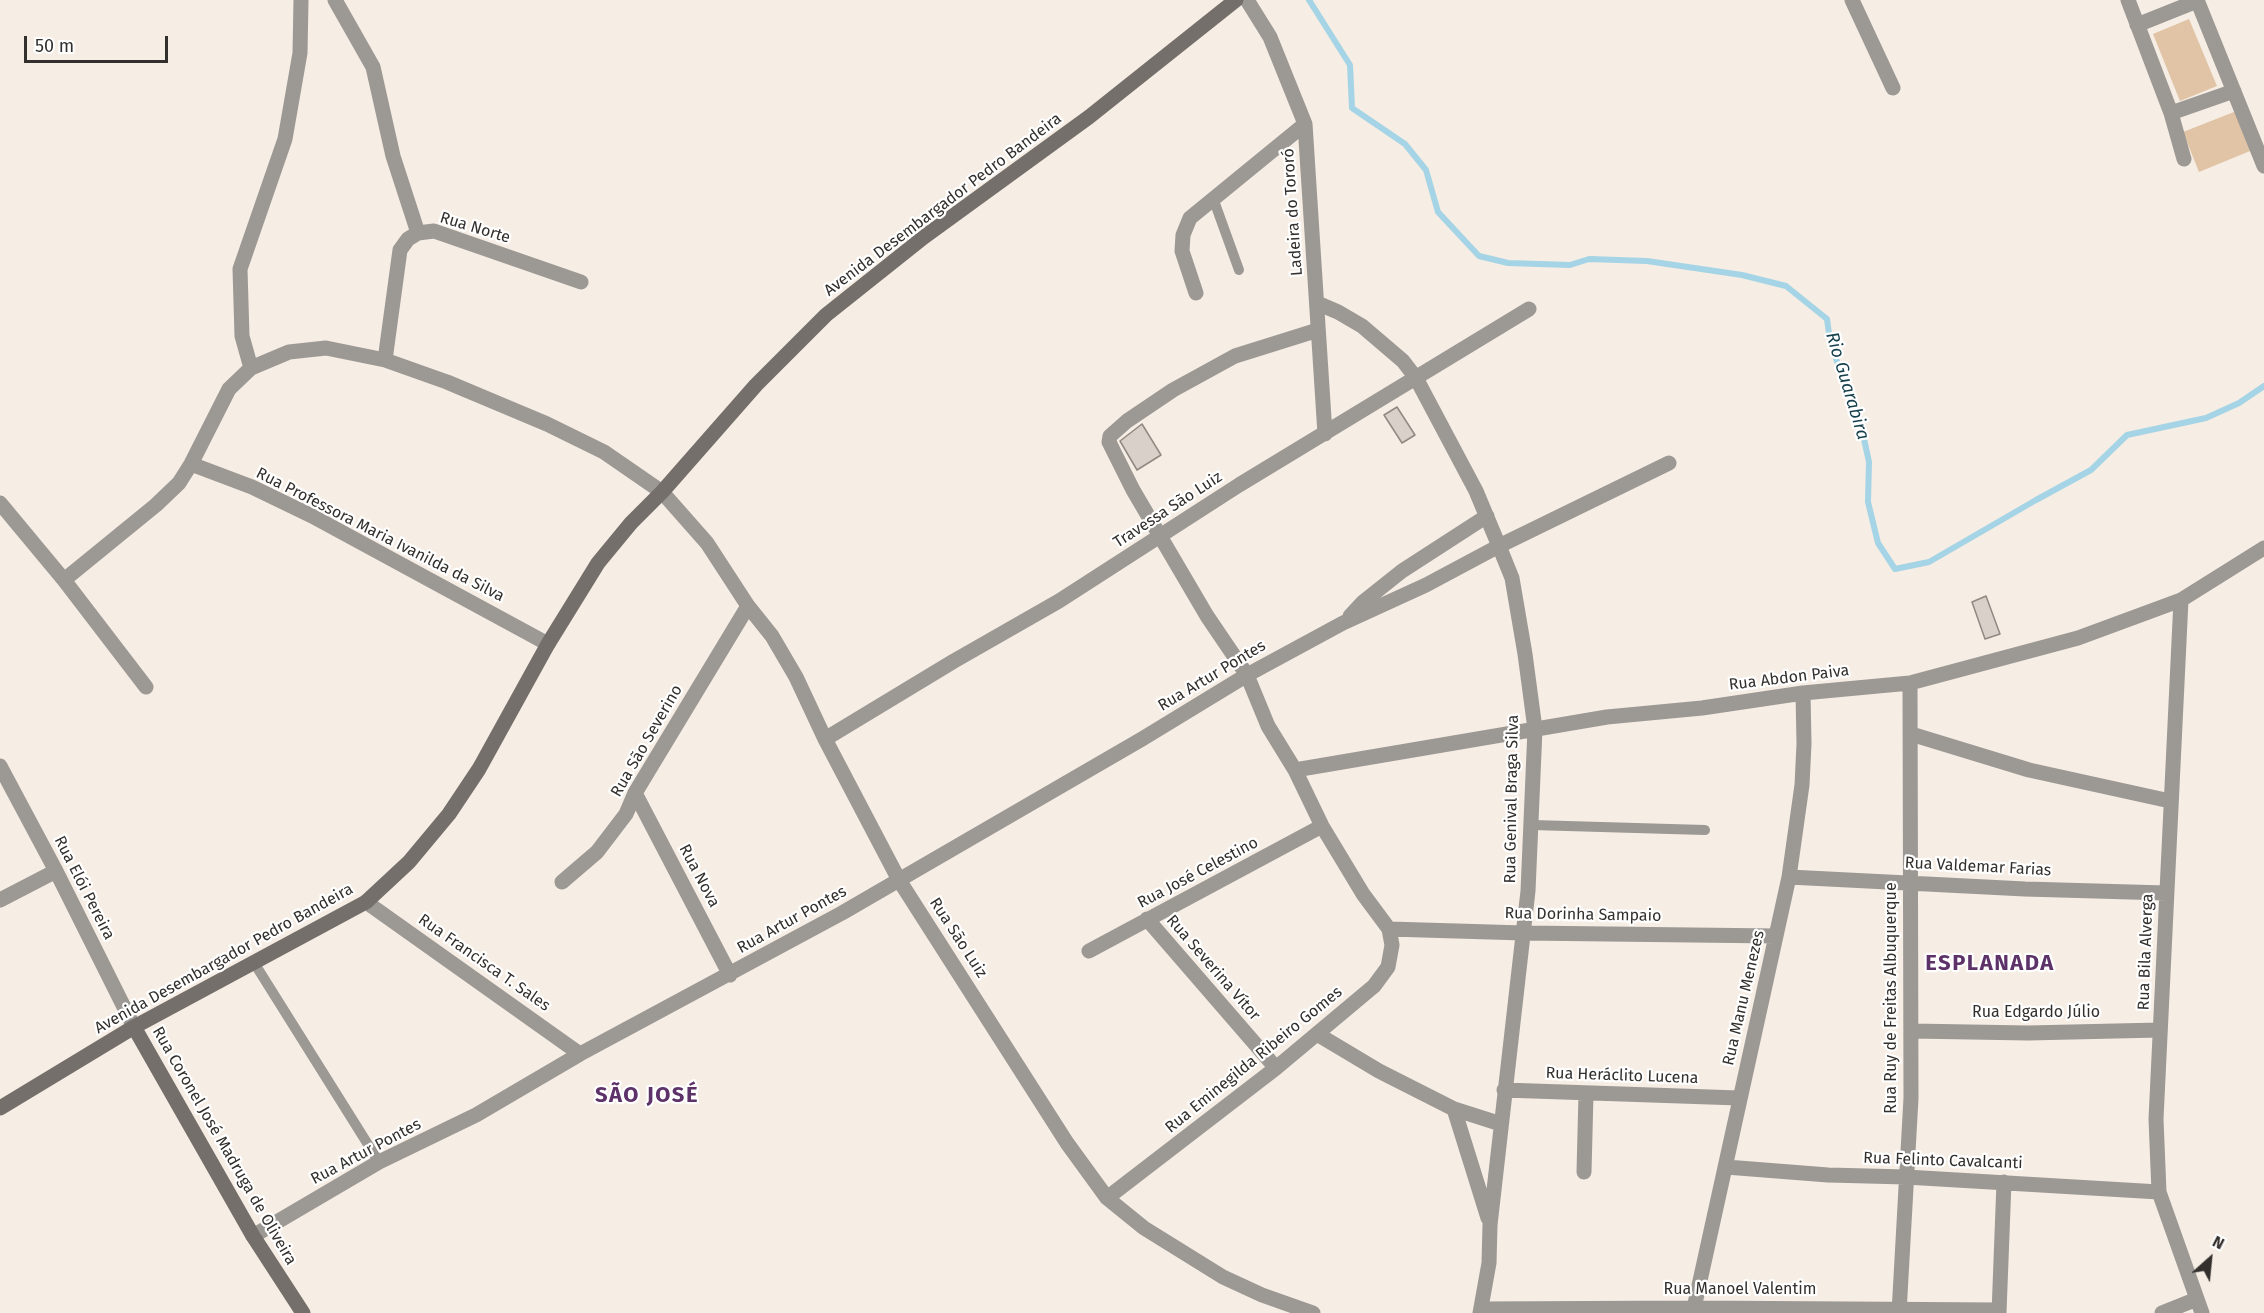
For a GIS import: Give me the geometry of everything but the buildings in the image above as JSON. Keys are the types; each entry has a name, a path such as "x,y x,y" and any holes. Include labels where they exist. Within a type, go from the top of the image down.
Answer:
{"main road":[{"name":"Avenida Desembargador Pedro Bandeira","path":"0,1108 134,1027 366,902 409,862 449,814 479,769 548,644 598,563 631,523 662,492 756,385 826,315 924,237 1089,117 1236,0"},
{"name":"Rua Coronel José Madruga de Oliveira","path":"134,1027 252,1236 303,1313"}],"street":[{"path":"64,580 156,505 179,483 229,389 251,368 242,336 240,269 285,139 300,53 301,0"},
{"path":"335,0 373,67 393,156 418,233"},
{"name":"Ladeira do Tororó","path":"1247,0 1270,37 1305,124 1325,434"},
{"path":"1852,0 1893,87"},
{"path":"2128,0 2170,113 2184,159"},
{"path":"2137,24 2197,1 2264,166"},
{"path":"2170,113 2234,91"},
{"path":"1196,293 1182,251 1183,235 1190,218 1305,124"},
{"name":"Rua Norte","path":"385,360 400,250 408,239 418,233 434,231 581,282"},
{"name":"Rua Genival Braga Silva","path":"1317,303 1362,326 1403,361 1416,378 1476,491 1512,578 1525,654 1535,729 1532,825 1524,933 1504,1089 1490,1225 1489,1263 1481,1311"},
{"name":"Travessa São Luiz","path":"825,739 1050,606 1239,485 1529,309"},
{"path":"1318,330 1235,356 1173,390 1127,421 1110,436 1109,442 1133,490 1207,616 1247,675 1268,726 1295,770 1322,826 1363,894 1389,929"},
{"name":"Rua São Luiz","path":"251,368 289,352 326,348 385,360 447,382 547,424 604,452 662,492 707,543 748,606 772,636 796,677 825,739 899,880 1067,1143 1107,1198 1144,1228 1223,1277 1262,1295 1313,1313"},
{"name":"Rua Artur Pontes","path":"252,1236 379,1162 476,1115 580,1054 730,975 899,880 1142,739 1247,675 1343,623 1426,585 1499,546 1669,463"},
{"name":"Rua Professora Maria Ivanilda da Silva","path":"191,464 252,487 312,516 548,644"},
{"path":"0,502 147,687"},
{"name":"Rua Artur Pontes","path":"1343,623 1363,602 1402,572 1487,516"},
{"name":"Rua Abdon Paiva","path":"1295,770 1607,717 1702,708 1803,693 1910,683 2078,638 2181,600 2264,548"},
{"name":"Rua Bila Alverga","path":"2181,600 2156,1119 2159,1192 2199,1306"},
{"name":"Rua São Severino","path":"562,882 597,852 626,814 635,793 748,606"},
{"name":"Rua Ruy de Freitas Albuquerque","path":"1899,1311 1912,1031 1910,683"},
{"name":"Rua Manu Menezes","path":"1694,1308 1789,876 1802,785 1803,693"},
{"path":"1911,734 2029,770 2170,801"},
{"name":"Rua Elói Pereira","path":"0,766 56,871 134,1027"},
{"name":"Rua Nova","path":"635,793 730,975"},
{"name":"Rua José Celestino","path":"1089,951 1322,826"},
{"path":"0,900 56,871"},
{"name":"Rua Valdemar Farias","path":"1789,876 2025,889 2166,892"},
{"name":"Rua Francisca T. Sales","path":"366,902 580,1054"},
{"name":"Rua Severina Vítor","path":"1148,920 1276,1068"},
{"name":"Rua Dorinha Sampaio","path":"1389,929 1776,936"},
{"name":"Rua Eminegilda Ribeiro Gomes","path":"1107,1198 1276,1068 1380,980 1388,967 1392,945 1389,929"},
{"name":"Rua Edgardo Júlio","path":"1912,1031 2028,1033 2160,1030"},
{"path":"1317,1034 1379,1071 1454,1109 1501,1124"},
{"name":"Rua Heráclito Lucena","path":"1504,1089 1586,1094 1739,1098"},
{"path":"1584,1172 1586,1094"},
{"name":"Rua Genival Braga Silva","path":"1454,1109 1490,1225"},
{"name":"Rua Felinto Cavalcanti","path":"1726,1167 1828,1175 2004,1182 2159,1192"},
{"path":"1999,1311 2004,1182"},
{"path":"2162,1313 2199,1306"},
{"name":"Rua Manoel Valentim","path":"1481,1311 1694,1308 1999,1311"}],"lane":[{"path":"1213,198 1239,270"},
{"path":"1532,825 1704,830"},
{"path":"253,961 379,1162"}],"shaded area":[{"path":"2189,19 2217,86 2180,101 2153,34"},
{"path":"2239,110 2255,149 2199,172 2183,132"}],"waterway":[{"name":"Rio Guarabira","path":"1309,0 1350,65 1352,108 1405,144 1426,170 1438,212 1479,256 1508,263 1570,265 1589,259 1647,261 1742,275 1786,286 1827,319 1830,341 1842,376 1858,411 1869,462 1868,502 1878,543 1895,569 1929,562 2091,470 2127,435 2206,418 2239,403 2264,386"}],"district":[{"name":"ESPLANADA","path":"1990,964"},
{"name":"SÃO JOSÉ","path":"647,1096"}]}
